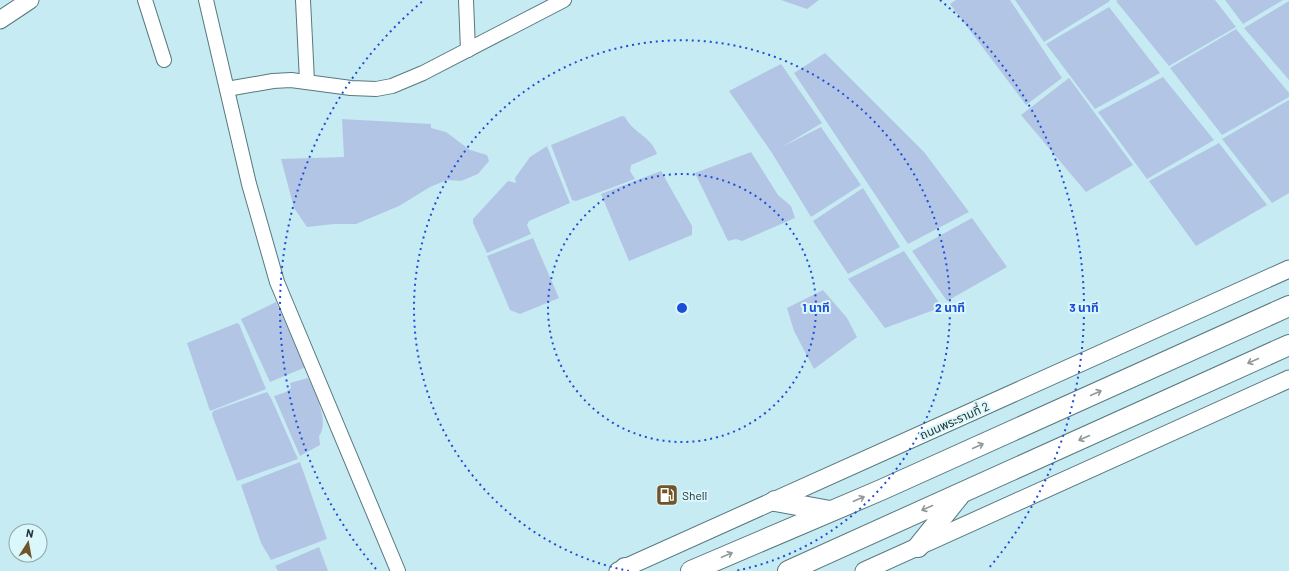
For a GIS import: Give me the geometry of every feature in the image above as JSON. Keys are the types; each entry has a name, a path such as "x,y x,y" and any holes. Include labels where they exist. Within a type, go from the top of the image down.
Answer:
{"highway":[{"path":"691,571 830,511 1289,306"},
{"path":"788,571 1289,345"},
{"path":"918,547 962,492"},
{"path":"775,501 830,511"}],"main road":[{"path":"0,20 30,0"},
{"name":"ถนนพระรามที่ 2","path":"623,570 1289,269"},
{"path":"864,571 1289,379"}],"street":[{"path":"145,0 164,60"},
{"path":"206,0 249,184 277,282 398,571"},
{"path":"303,0 307,81"},
{"path":"466,0 468,50"},
{"path":"227,89 273,80 307,81 351,88 376,89 392,86 422,73 564,0"}],"water":[{"path":"781,0 819,0 807,9"},
{"path":"956,0 1010,0 1062,78 1026,105 950,4"},
{"path":"1015,0 1109,0 1110,1 1044,42"},
{"path":"1215,0 1236,27 1169,66 1116,1"},
{"path":"1225,0 1283,0 1243,24"},
{"path":"1289,1 1289,80 1244,28"},
{"path":"1109,7 1160,73 1095,109 1046,44"},
{"path":"1236,29 1289,93 1289,97 1222,135 1170,68"},
{"path":"825,53 924,152 969,212 908,244 794,73"},
{"path":"781,64 822,123 782,147 821,127 861,185 811,217 772,153 729,91"},
{"path":"1163,77 1214,140 1147,179 1098,112"},
{"path":"1069,78 1133,165 1086,192 1021,115"},
{"path":"1289,100 1289,193 1272,203 1222,139"},
{"path":"622,116 625,117 633,127 651,143 657,154 631,165 630,171 635,179 576,201 572,200 551,145"},
{"path":"342,119 431,124 431,128 446,132 470,150 487,155 489,161 478,174 461,181 447,180 430,187 399,206 356,224 334,224 307,227 294,208 281,159 344,157"},
{"path":"1219,143 1267,205 1196,246 1149,181"},
{"path":"547,146 570,203 529,221 527,225 531,234 487,253 473,223 473,219 508,181 516,183 515,178 530,157"},
{"path":"751,152 778,195 791,206 795,218 742,241 736,239 728,241 695,173"},
{"path":"661,171 692,226 692,235 629,261 601,194"},
{"path":"863,188 900,247 848,274 813,221"},
{"path":"972,218 1007,267 947,301 912,251"},
{"path":"533,238 559,298 520,314 510,310 487,256"},
{"path":"904,251 942,307 885,328 848,279"},
{"path":"823,290 847,318 857,337 814,369 794,331 787,308"},
{"path":"276,302 306,367 270,382 241,319"},
{"path":"237,323 239,324 266,389 210,411 187,343"},
{"path":"308,378 320,407 323,423 319,436 320,445 300,456 274,396 286,392 291,388 290,383"},
{"path":"267,392 298,459 237,481 212,415 213,411"},
{"path":"300,462 327,539 271,560 261,543 241,485"},
{"path":"319,547 328,571 278,571 275,566"}],"place":[{"name":"Shell","path":"667,495"}]}
